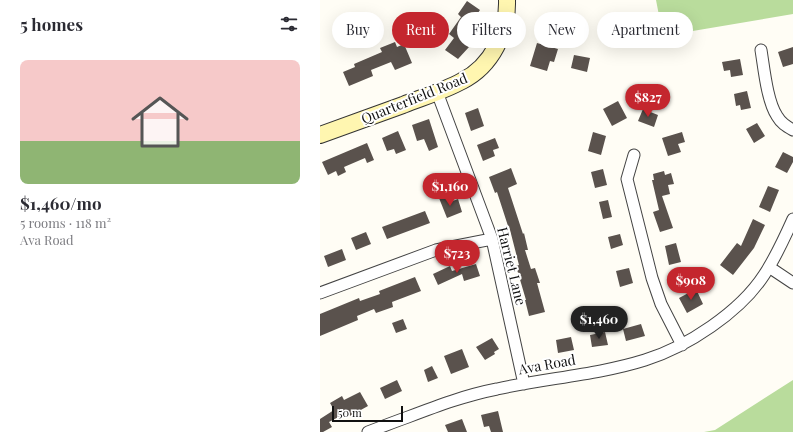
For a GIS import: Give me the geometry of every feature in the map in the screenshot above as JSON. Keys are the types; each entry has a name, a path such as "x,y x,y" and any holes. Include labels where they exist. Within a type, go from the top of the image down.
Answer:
{"street":[{"name":"Quarterfield Road","path":"320,135 463,81 479,69 491,56 499,43 504,28 507,0"},
{"path":"761,50 772,107 783,124 793,130"},
{"name":"Harriet Lane","path":"437,92 492,239 524,384"},
{"path":"634,155 627,179 652,278 661,304 682,345"},
{"name":"Ava Road","path":"368,432 457,398 497,388 621,366 646,360 682,345 724,317 763,277 778,252 793,219"},
{"path":"320,293 436,250 492,239"},
{"path":"769,267 793,284"}],"green space":[{"path":"656,0 793,0 793,14 693,31 693,12 658,12"},
{"path":"793,380 793,432 704,432 715,430"}],"building":[{"path":"467,1 480,10 479,12 459,12"},
{"path":"457,23 457,48 468,48 458,59 445,50 449,48 449,45 454,38 449,34"},
{"path":"392,43 392,48 406,48 412,63 395,70 391,62 371,70 373,76 349,86 343,72 355,67 354,64 382,52 380,48 384,48 384,46"},
{"path":"793,47 793,64 783,67 778,52"},
{"path":"535,48 558,49 554,62 550,61 547,71 530,66"},
{"path":"574,55 590,58 587,72 571,68"},
{"path":"740,59 743,75 731,77 730,70 724,71 722,62"},
{"path":"747,91 751,108 741,110 740,105 736,106 734,94"},
{"path":"618,101 627,118 612,126 603,109"},
{"path":"478,108 484,126 471,131 465,113"},
{"path":"643,109 658,115 654,127 638,121"},
{"path":"429,119 438,147 429,151 424,139 417,141 412,125"},
{"path":"757,123 765,136 754,143 746,129"},
{"path":"398,131 406,150 396,154 394,149 387,151 382,138"},
{"path":"593,132 606,136 601,155 588,151"},
{"path":"682,132 685,142 678,144 681,152 668,156 662,138"},
{"path":"495,138 499,148 493,150 495,156 483,161 477,145"},
{"path":"367,143 374,160 367,163 365,158 344,167 346,172 338,176 336,171 328,175 322,162"},
{"path":"783,152 793,157 793,162 787,173 775,167"},
{"path":"511,168 517,184 508,188 523,234 524,233 528,250 525,250 531,269 535,268 540,283 537,283 545,312 529,316 516,266 519,265 509,226 497,192 495,193 489,177"},
{"path":"603,169 607,185 595,188 591,172"},
{"path":"664,171 665,175 671,173 674,184 668,185 670,194 662,196 673,228 660,232 653,212 659,210 652,180 654,180 653,174"},
{"path":"768,186 779,190 770,212 759,207"},
{"path":"448,195 450,202 458,199 462,212 447,218 439,198"},
{"path":"608,200 612,217 603,219 599,202"},
{"path":"425,211 430,223 387,239 382,227"},
{"path":"753,219 765,225 754,248 733,275 720,265 737,243 741,246"},
{"path":"366,232 371,244 356,250 351,238"},
{"path":"620,234 623,245 611,249 608,237"},
{"path":"676,243 681,262 669,265 665,246"},
{"path":"342,249 346,260 328,267 324,256"},
{"path":"476,264 480,276 464,281 462,274 438,285 433,274 450,266 452,271"},
{"path":"629,268 633,283 620,287 616,271"},
{"path":"415,277 421,291 392,302 393,307 376,313 374,309 357,316 358,320 320,336 320,314 359,298 360,301 380,294 379,291"},
{"path":"696,289 703,304 687,313 679,298"},
{"path":"403,319 407,329 396,333 392,323"},
{"path":"641,324 645,336 626,341 623,329"},
{"path":"605,332 608,345 592,347 590,335"},
{"path":"571,337 574,350 558,353 556,340"},
{"path":"492,338 499,349 494,352 495,354 485,360 476,347"},
{"path":"462,349 469,367 451,374 444,356"},
{"path":"432,366 438,378 428,382 424,370"},
{"path":"397,380 402,391 385,399 380,388"},
{"path":"360,392 368,406 350,416 348,412 329,422 332,427 320,432 320,419 334,410 330,403 342,396 344,400"},
{"path":"498,411 503,432 491,432 489,426 484,427 481,415"},
{"path":"462,419 467,432 448,432 445,425"}]}
